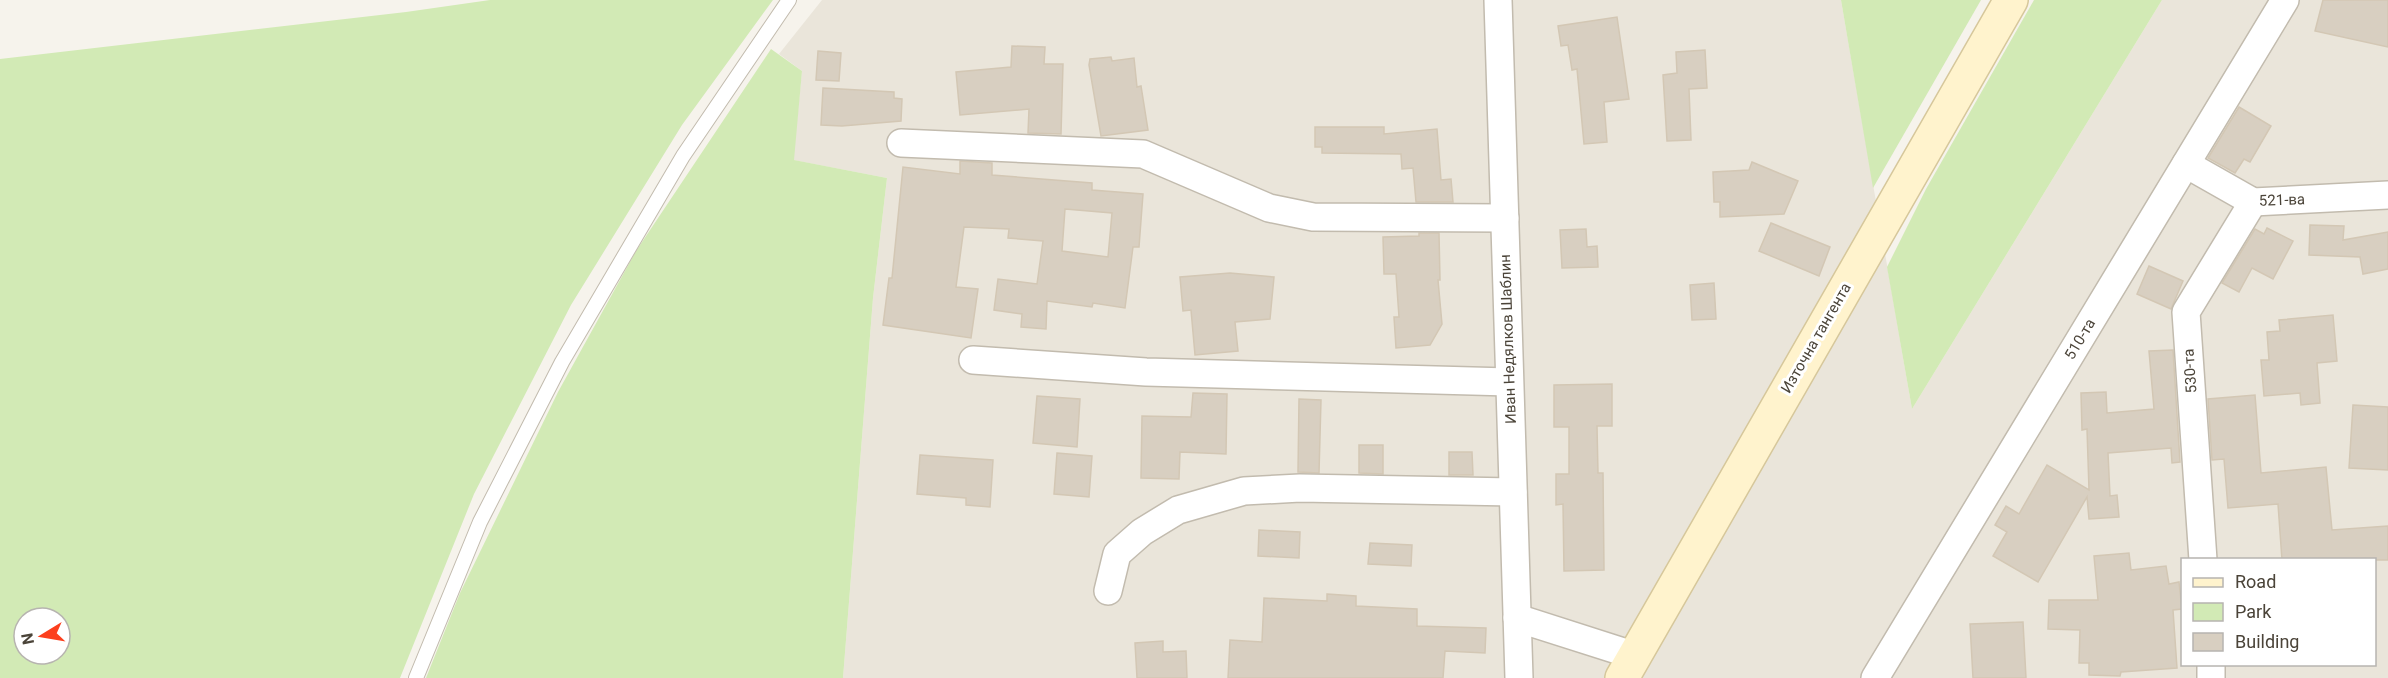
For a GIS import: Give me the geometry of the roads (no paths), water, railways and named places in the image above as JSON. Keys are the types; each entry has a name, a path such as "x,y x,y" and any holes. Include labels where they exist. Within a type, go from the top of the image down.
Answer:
{"street":[{"name":"Иван Недялков Шаблин","path":"1498,0 1519,678"},
{"name":"Източна тангента","path":"1629,667 1876,232 2011,0"},
{"name":"510-та","path":"1875,678 2285,0"},
{"path":"901,143 1143,154 1269,208 1313,217 1505,218"},
{"name":"521-ва","path":"2186,164 2253,202 2388,195"},
{"name":"530-та","path":"2203,558 2186,312 2253,202"},
{"path":"973,360 1146,372 1509,382"},
{"path":"1108,591 1118,554 1142,532 1178,510 1244,491 1300,488 1513,492"},
{"path":"1517,618 1629,667"}],"lane":[{"path":"416,678 480,522 562,362 683,156 789,0"}]}
